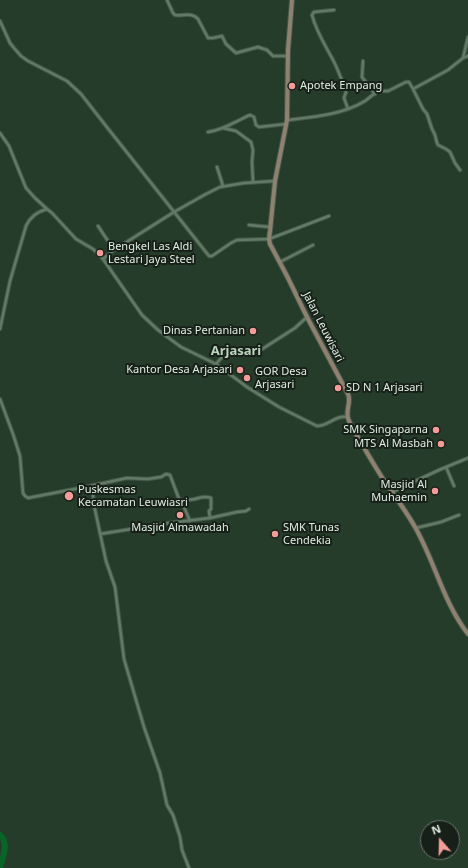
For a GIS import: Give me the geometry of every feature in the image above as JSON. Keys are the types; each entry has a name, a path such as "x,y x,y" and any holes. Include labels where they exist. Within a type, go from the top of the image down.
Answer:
{"main road":[{"name":"Jalan Leuwisari","path":"292,0 288,56 286,122 275,181 269,239 271,246 350,397 347,417"},
{"path":"347,417 366,451 415,528 452,609 468,632"}],"street":[{"path":"167,0 175,15 195,16 207,38 210,39 222,36 226,44 236,53 258,48 267,50 274,56 288,56"},
{"path":"334,10 314,12 312,14 314,24 334,61 346,88 344,98 348,109"},
{"path":"0,21 10,43 21,56 67,81 81,94 210,256 237,240 269,239 329,216"},
{"path":"463,58 468,37"},
{"path":"413,89 448,70 463,58 468,56"},
{"path":"363,61 362,77 375,94"},
{"path":"208,132 223,128 250,115 254,117 256,125 260,128 321,116 348,109 363,102 380,91 388,91 409,82 427,115 437,144 450,152 460,170"},
{"path":"223,128 236,131 251,142 254,182"},
{"path":"0,133 9,146 25,185 35,198 52,213 76,239 93,248 103,259 137,309 149,322 177,345 216,364 279,408 317,426 323,426 339,417 347,417"},
{"path":"217,167 223,186"},
{"path":"103,259 114,250 174,212 223,186 275,181"},
{"path":"0,329 10,281 26,226 34,214 47,209"},
{"path":"249,225 270,227"},
{"path":"98,226 114,250"},
{"path":"280,262 313,246"},
{"path":"216,364 231,350 256,353 295,328 308,317"},
{"path":"0,399 14,434 20,456 24,493 28,498 127,478 148,479 166,474 170,475 179,499 181,500 190,521"},
{"path":"392,492 468,458"},
{"path":"446,467 454,486"},
{"path":"90,486 106,561 115,587 124,659 144,727 160,773 167,805 180,837 182,850 189,868"},
{"path":"181,500 203,496 210,497 212,507 209,511 210,518"},
{"path":"100,534 210,518 246,511 249,509"},
{"path":"415,528 441,522 458,515"}],"waterway":[{"path":"0,835 3,838 5,846 0,867"}],"place":[{"name":"Apotek Empang","path":"292,86"},
{"name":"Bengkel Las Aldi Lestari Jaya Steel","path":"100,253"},
{"name":"Dinas Pertanian","path":"253,331"},
{"name":"Kantor Desa Arjasari","path":"240,370"},
{"name":"GOR Desa Arjasari","path":"247,378"},
{"name":"SD N 1 Arjasari","path":"338,388"},
{"name":"SMK Singaparna","path":"436,430"},
{"name":"MTS Al Masbah","path":"441,444"},
{"name":"Masjid Al Muhaemin","path":"435,491"},
{"name":"Puskesmas Kecamatan Leuwiasri","path":"69,496"},
{"name":"Masjid Almawadah","path":"180,515"},
{"name":"SMK Tunas Cendekia","path":"275,534"}],"district":[{"name":"Arjasari","path":"236,351"}]}
